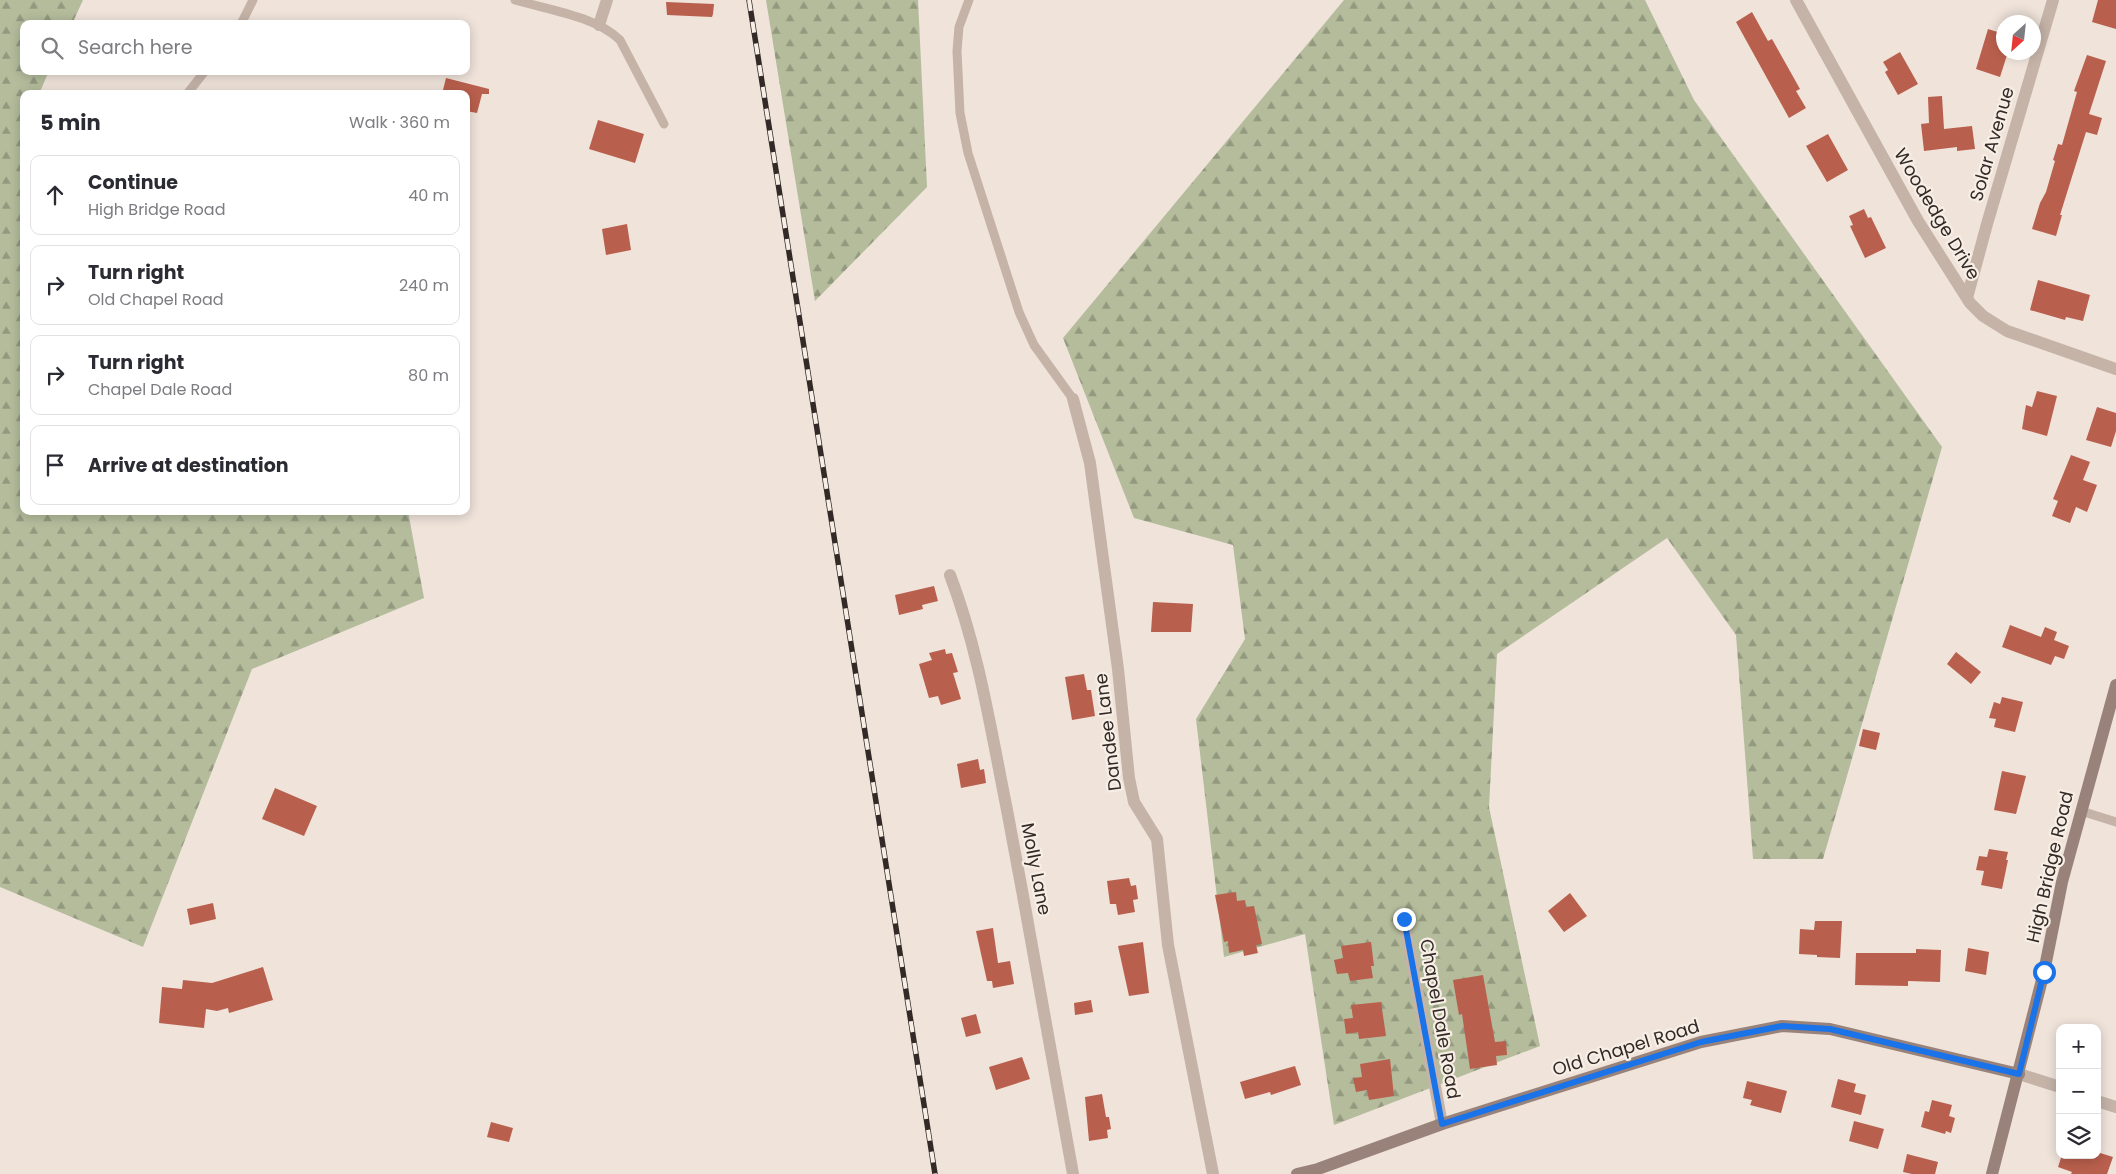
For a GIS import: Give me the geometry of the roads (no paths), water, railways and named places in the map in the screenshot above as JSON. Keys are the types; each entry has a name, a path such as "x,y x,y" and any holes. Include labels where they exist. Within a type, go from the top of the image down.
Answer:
{"street":[{"path":"599,25 607,0"},
{"name":"Woodedge Drive","path":"1796,0 1918,221 1967,298 1983,316 2007,331 2116,369"},
{"name":"Solar Avenue","path":"1967,298 2053,0"},
{"name":"Dandee Lane","path":"1074,399 1090,463 1118,669 1129,778 1134,802 1157,839 1168,944 1213,1174"},
{"name":"Molly Lane","path":"950,575 974,648 984,696 1026,913 1073,1174"},
{"name":"High Bridge Road","path":"1992,1174 2044,972 2062,882 2116,685"},
{"name":"Chapel Dale Road","path":"1404,919 1442,1124"},
{"name":"Old Chapel Road","path":"1296,1174 1442,1124 1701,1042 1782,1026 1830,1029 2019,1074 2056,1086"},
{"path":"2101,1102 2116,1108"}],"lane":[{"path":"243,20 253,0"},
{"path":"516,0 610,30 620,40 664,124"},
{"path":"969,0 959,27 957,51 960,113 968,153 1019,312 1034,345 1074,399"},
{"path":"190,90 202,75"},
{"path":"2081,811 2116,822"}],"railway":[{"path":"749,0 935,1174"}]}
